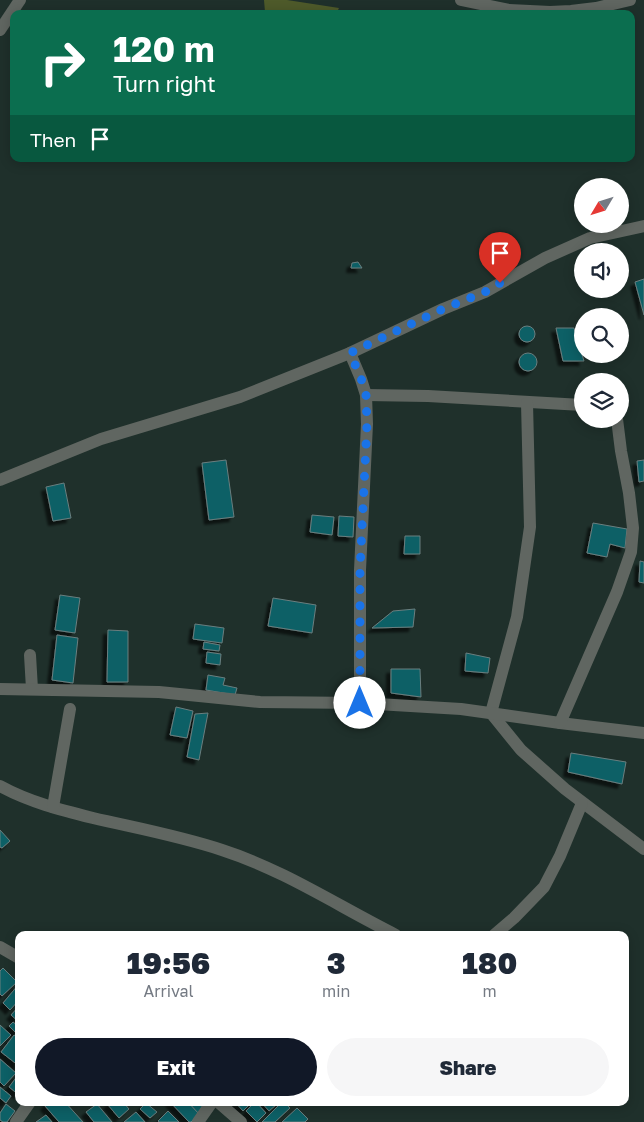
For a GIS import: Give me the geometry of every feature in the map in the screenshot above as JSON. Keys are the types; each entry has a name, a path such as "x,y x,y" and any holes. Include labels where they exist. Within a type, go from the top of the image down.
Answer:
{"street":[{"path":"461,0 509,10"},
{"path":"579,10 630,0"},
{"path":"0,30 10,15"},
{"path":"0,480 101,439 240,398 350,353 443,309 485,292 545,258 590,238 644,226"},
{"path":"350,353 366,395 367,424 360,570 360,703"},
{"path":"366,395 428,396 574,405"},
{"path":"490,713 517,617 530,527 526,402"},
{"path":"560,723 617,592 631,552 633,528 617,428"},
{"path":"30,655 32,690"},
{"path":"0,690 159,692 260,702 360,703 461,709 644,733"},
{"path":"53,807 70,709"},
{"path":"490,713 522,750 565,789 644,849"},
{"path":"0,786 40,804 197,842 261,864 389,931"},
{"path":"499,931 544,887 560,856 582,803"},
{"path":"0,947 15,956"},
{"path":"16,1122 27,1106"},
{"path":"198,1122 209,1106"},
{"path":"223,1106 241,1122"}],"green space":[{"path":"264,0 287,0 339,8 338,10 265,10"}],"building":[{"path":"358,262 362,268 351,268 352,263"},
{"path":"644,279 644,315 635,282"},
{"path":"527,326 535,334 527,342 519,334"},
{"path":"556,328 574,328 574,361 563,361"},
{"path":"528,353 534,356 537,362 534,368 528,371 522,368 519,362 522,356"},
{"path":"226,460 234,517 209,520 202,463"},
{"path":"644,460 644,481 639,482 637,461"},
{"path":"64,483 71,518 53,521 46,487"},
{"path":"312,515 334,517 332,535 310,532"},
{"path":"339,516 354,517 353,537 338,536"},
{"path":"593,523 627,529 625,548 610,544 607,557 587,553"},
{"path":"405,536 420,536 420,554 404,554"},
{"path":"640,561 644,562 644,583 639,582"},
{"path":"60,595 80,598 75,633 55,630"},
{"path":"273,598 316,605 312,633 268,626"},
{"path":"415,609 413,627 372,628 393,611"},
{"path":"195,624 224,628 222,643 193,639"},
{"path":"108,630 128,631 128,682 107,682"},
{"path":"57,635 78,638 73,683 52,680"},
{"path":"204,642 220,645 219,651 203,649"},
{"path":"207,652 221,654 220,665 206,663"},
{"path":"466,653 490,658 488,673 465,671"},
{"path":"391,669 420,669 421,697 391,693"},
{"path":"208,675 225,678 223,685 237,688 235,695 206,690"},
{"path":"176,707 193,711 187,738 170,735"},
{"path":"208,713 199,760 187,757 195,714"},
{"path":"571,753 626,762 622,784 568,772"},
{"path":"0,830 10,841 2,848 0,847"},
{"path":"3,968 15,980 15,984 2,996 0,994 0,971"},
{"path":"15,989 15,1004 10,1010 3,1003"},
{"path":"15,1010 15,1018 11,1015"},
{"path":"13,1022 15,1024 15,1032 9,1026"},
{"path":"0,1025 11,1035 0,1046"},
{"path":"14,1035 15,1036 15,1063 1,1052"},
{"path":"0,1059 15,1074 4,1086 0,1082"},
{"path":"15,1079 15,1092 9,1087"},
{"path":"0,1087 11,1096 6,1103 0,1098"},
{"path":"6,1104 15,1111 7,1122 3,1122 0,1120 0,1113"},
{"path":"45,1106 69,1106 83,1122 59,1122"},
{"path":"94,1106 99,1106 112,1122 94,1122 86,1112"},
{"path":"109,1106 126,1106 129,1109 119,1118"},
{"path":"143,1106 150,1106 157,1112 150,1118 140,1109"},
{"path":"174,1106 192,1106 199,1114 189,1122"},
{"path":"192,1106 202,1106 199,1114"},
{"path":"239,1106 248,1106 243,1111"},
{"path":"251,1106 260,1106 266,1113 257,1122 246,1111"},
{"path":"265,1106 275,1106 269,1111"},
{"path":"278,1106 288,1106 290,1108 275,1122 262,1122"},
{"path":"297,1108 308,1119 305,1122 282,1122"},
{"path":"168,1111 179,1122 158,1121"},
{"path":"136,1112 145,1122 124,1122"},
{"path":"46,1115 52,1122 36,1122"}],"route":[{"path":"360,703 360,570 367,424 366,395 350,353 443,309 485,292 500,283"}]}
